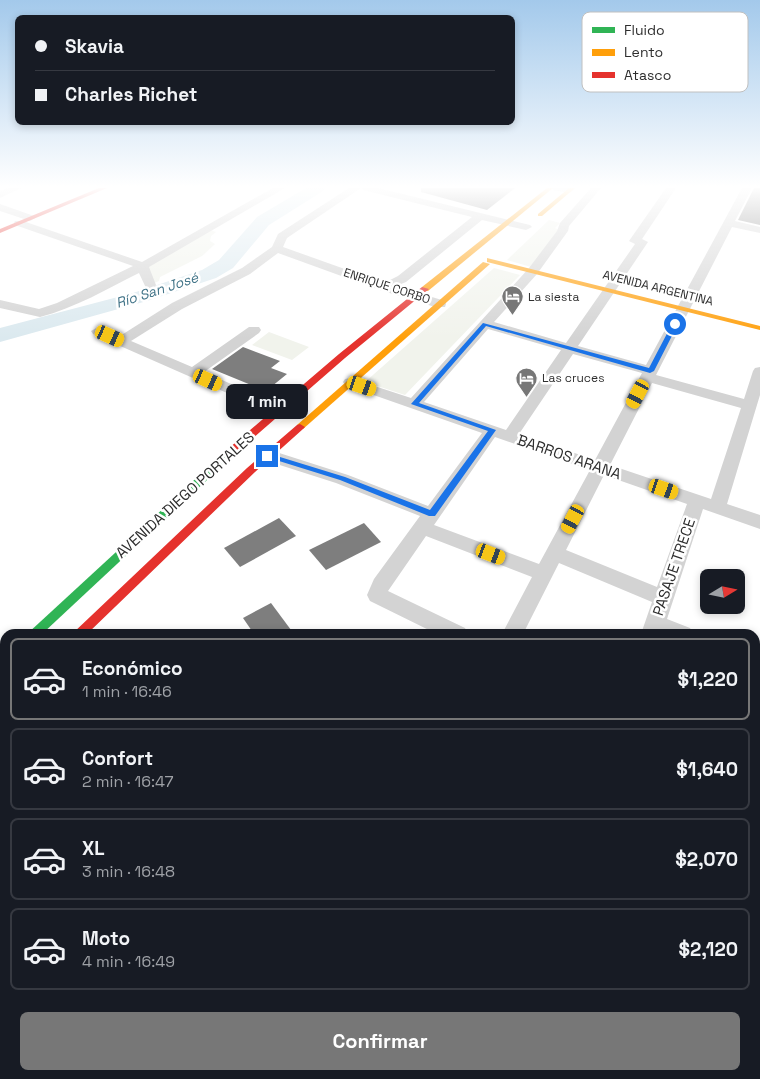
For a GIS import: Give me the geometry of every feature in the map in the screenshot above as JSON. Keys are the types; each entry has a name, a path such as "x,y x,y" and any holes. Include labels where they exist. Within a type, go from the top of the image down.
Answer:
{"main road":[{"name":"AVENIDA DIEGO PORTALES","path":"83,629 238,463 279,411 489,238"},
{"name":"AVENIDA DIEGO PORTALES","path":"38,629 238,463 267,456 494,257"},
{"name":"AVENIDA ARGENTINA","path":"494,257 533,271 760,328"},
{"path":"397,313 412,328"}],"street":[{"path":"72,238 143,266 150,285"},
{"path":"2,306 40,312 62,306 143,266 192,238"},
{"path":"121,341 177,306 246,271 277,249 281,238"},
{"path":"384,287 402,279 452,238"},
{"path":"414,404 533,271 557,238"},
{"path":"510,436 610,290 640,238"},
{"path":"515,629 720,238"},
{"name":"ENRIQUE CORBO","path":"277,249 384,287 440,304"},
{"path":"402,279 429,287"},
{"path":"162,297 177,306"},
{"path":"485,324 570,348 649,374 754,399"},
{"path":"192,373 254,330"},
{"path":"98,331 279,411"},
{"path":"717,507 754,399 760,371"},
{"name":"BARROS ARANA","path":"350,382 760,522"},
{"path":"448,629 377,595 381,585 492,430"},
{"path":"267,456 342,478 544,574"},
{"name":"PASAJE TRECE","path":"653,628 697,500"},
{"path":"554,553 663,598"}],"shaded area":[{"path":"192,238 211,238 210,241 215,244 202,256 160,277 159,281 150,285 143,266"},
{"path":"530,238 553,238 531,267 507,260"},
{"path":"494,268 520,275 405,395 365,382"},
{"path":"269,332 309,347 292,360 252,345"}],"building":[{"path":"243,347 280,361 271,368 287,374 266,391 212,369"},
{"path":"279,518 296,536 240,567 224,548"},
{"path":"364,523 381,542 326,570 309,550"},
{"path":"271,603 290,629 251,629 243,618"}],"waterway":[{"name":"Río San José","path":"0,335 140,297 209,274 226,264 248,238"}],"traffic: fast":[{"path":"38,629 233,450"}],"traffic: slow":[{"path":"425,289 488,238"},
{"path":"490,260 760,328"},
{"path":"300,427 486,264"}],"traffic: jam":[{"path":"233,450 342,356 425,289"},
{"path":"83,629 251,470 300,427"}],"place":[{"name":"La siesta","path":"512,316"},
{"name":"Las cruces","path":"526,397"}],"route":[{"path":"267,456 342,478 432,514 492,430 414,404 485,324 650,371 675,324"}]}
